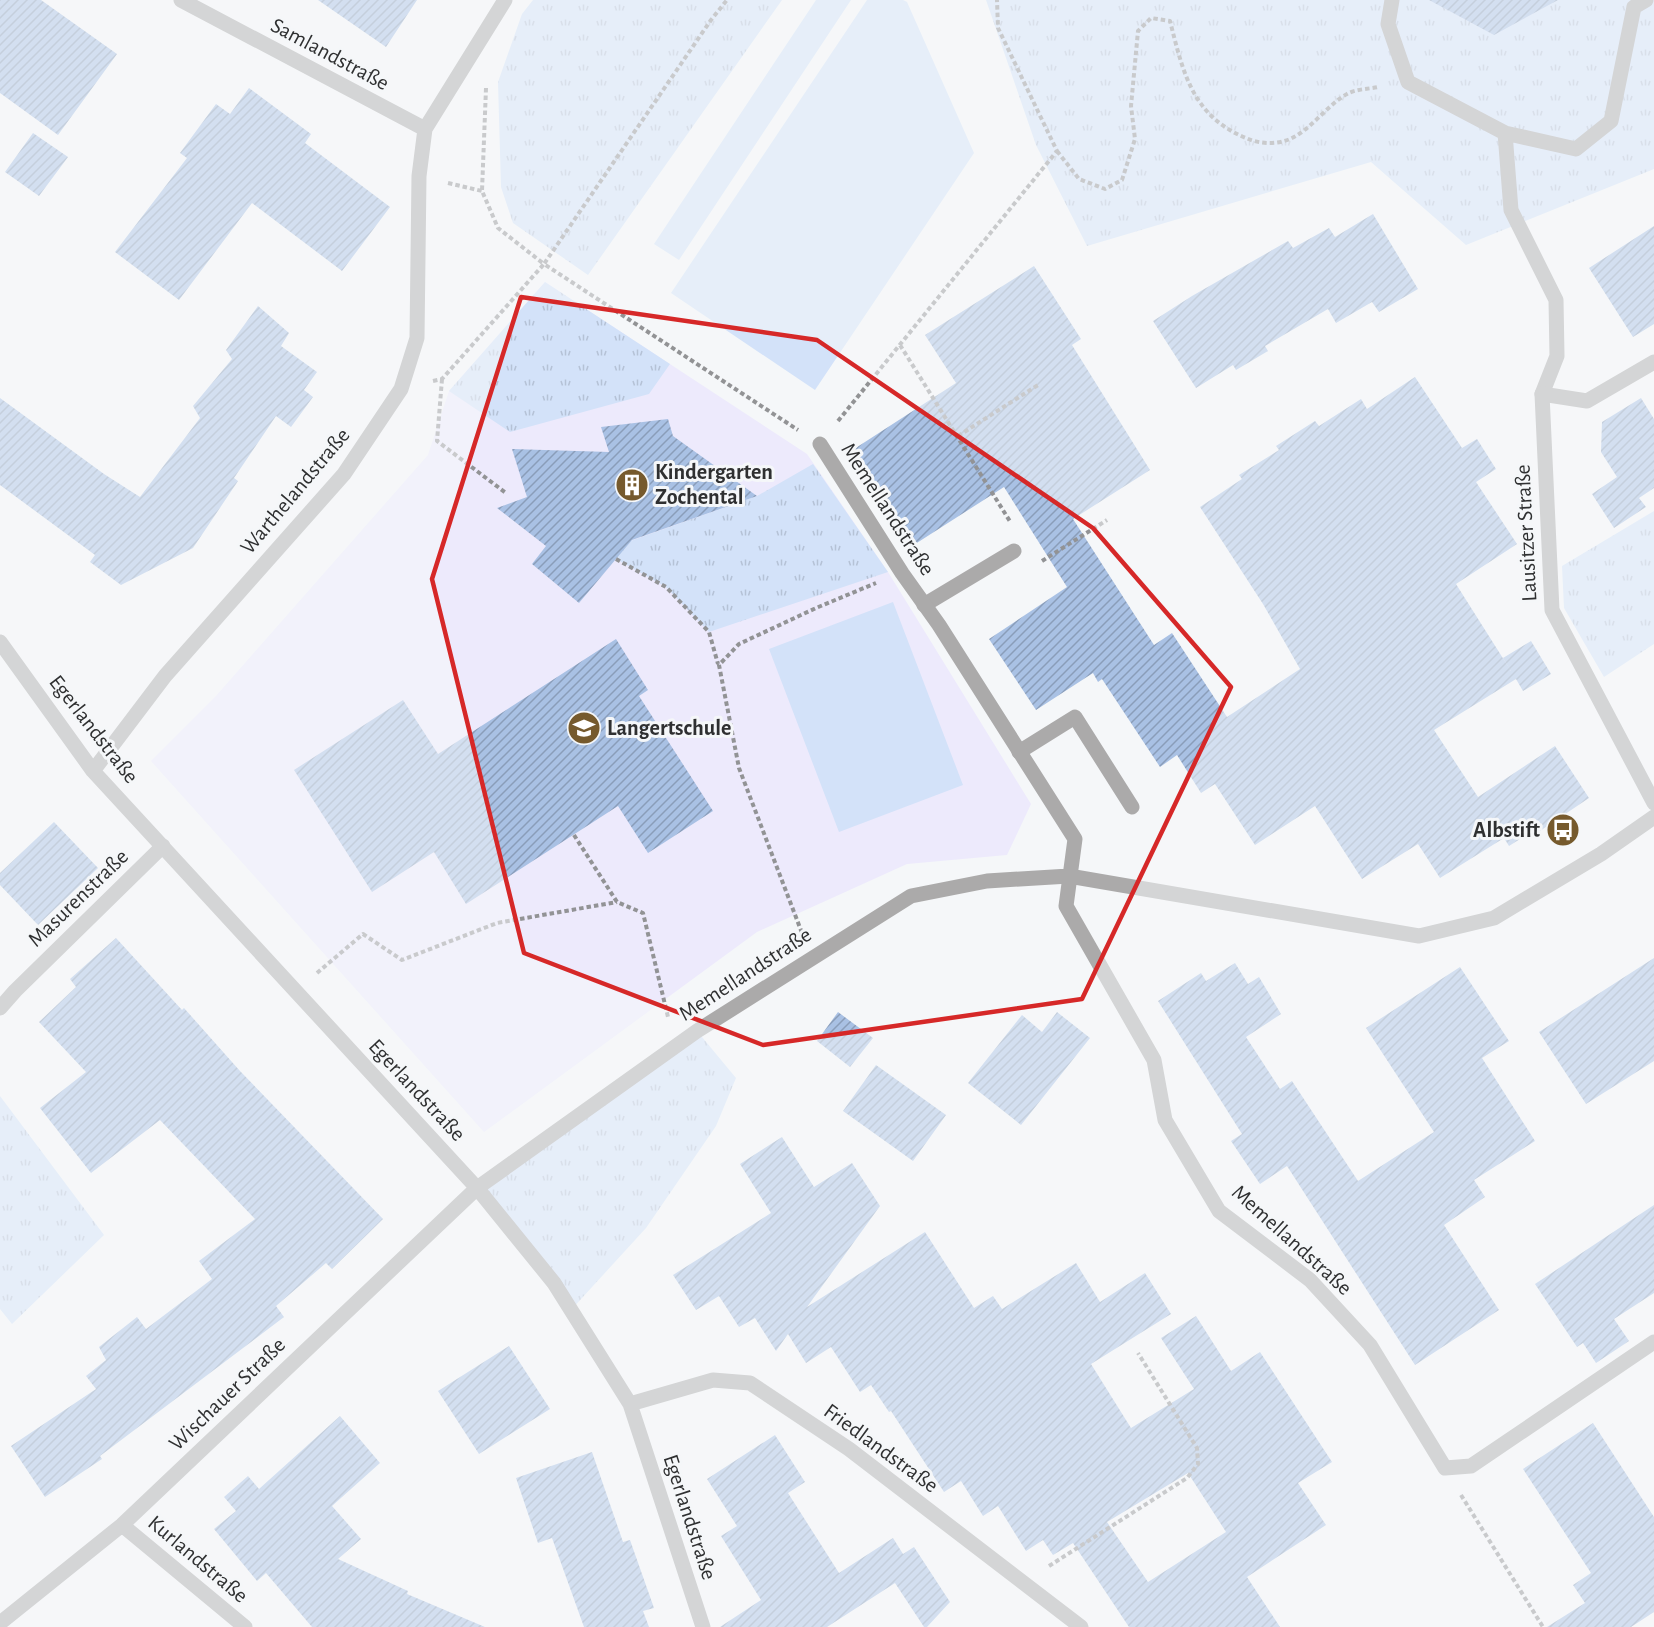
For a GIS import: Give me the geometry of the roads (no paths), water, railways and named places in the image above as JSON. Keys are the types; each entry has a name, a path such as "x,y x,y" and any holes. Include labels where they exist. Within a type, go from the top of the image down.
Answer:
{"street":[{"name":"Samlandstraße","path":"182,0 425,129"},
{"name":"Warthelandstraße","path":"93,771 165,676 344,474 401,389 417,338 419,176 425,129 505,0"},
{"path":"1392,0 1388,24 1408,82 1505,133 1576,149 1611,121 1634,8 1646,0"},
{"path":"1505,133 1511,210 1556,300 1557,356 1542,394 1587,401 1654,362"},
{"name":"Lausitzer Straße","path":"1542,394 1552,610 1654,803"},
{"name":"Memellandstraße","path":"820,444 902,573 939,625 1075,839 1066,906 1154,1060 1165,1120 1219,1210 1310,1280 1370,1345 1445,1467 1471,1466 1654,1342"},
{"path":"924,605 1014,551"},
{"name":"Egerlandstraße","path":"0,642 93,771 477,1188 554,1283 630,1404 703,1627"},
{"path":"1019,752 1075,717 1132,807"},
{"name":"Memellandstraße","path":"477,1188 675,1046 911,896 987,881 1069,876 1419,936 1494,918 1601,854 1654,817"},
{"name":"Masurenstraße","path":"0,1008 163,846"},
{"name":"Wischauer Straße","path":"0,1623 122,1525 477,1188"},
{"name":"Friedlandstraße","path":"630,1404 713,1380 750,1383 849,1449 1081,1627"},
{"name":"Kurlandstraße","path":"122,1525 245,1627"}],"place":[{"name":"Kindergarten Zochental","path":"632,485"},
{"name":"Langertschule","path":"584,728"},
{"name":"Albstift","path":"1563,830"}]}
